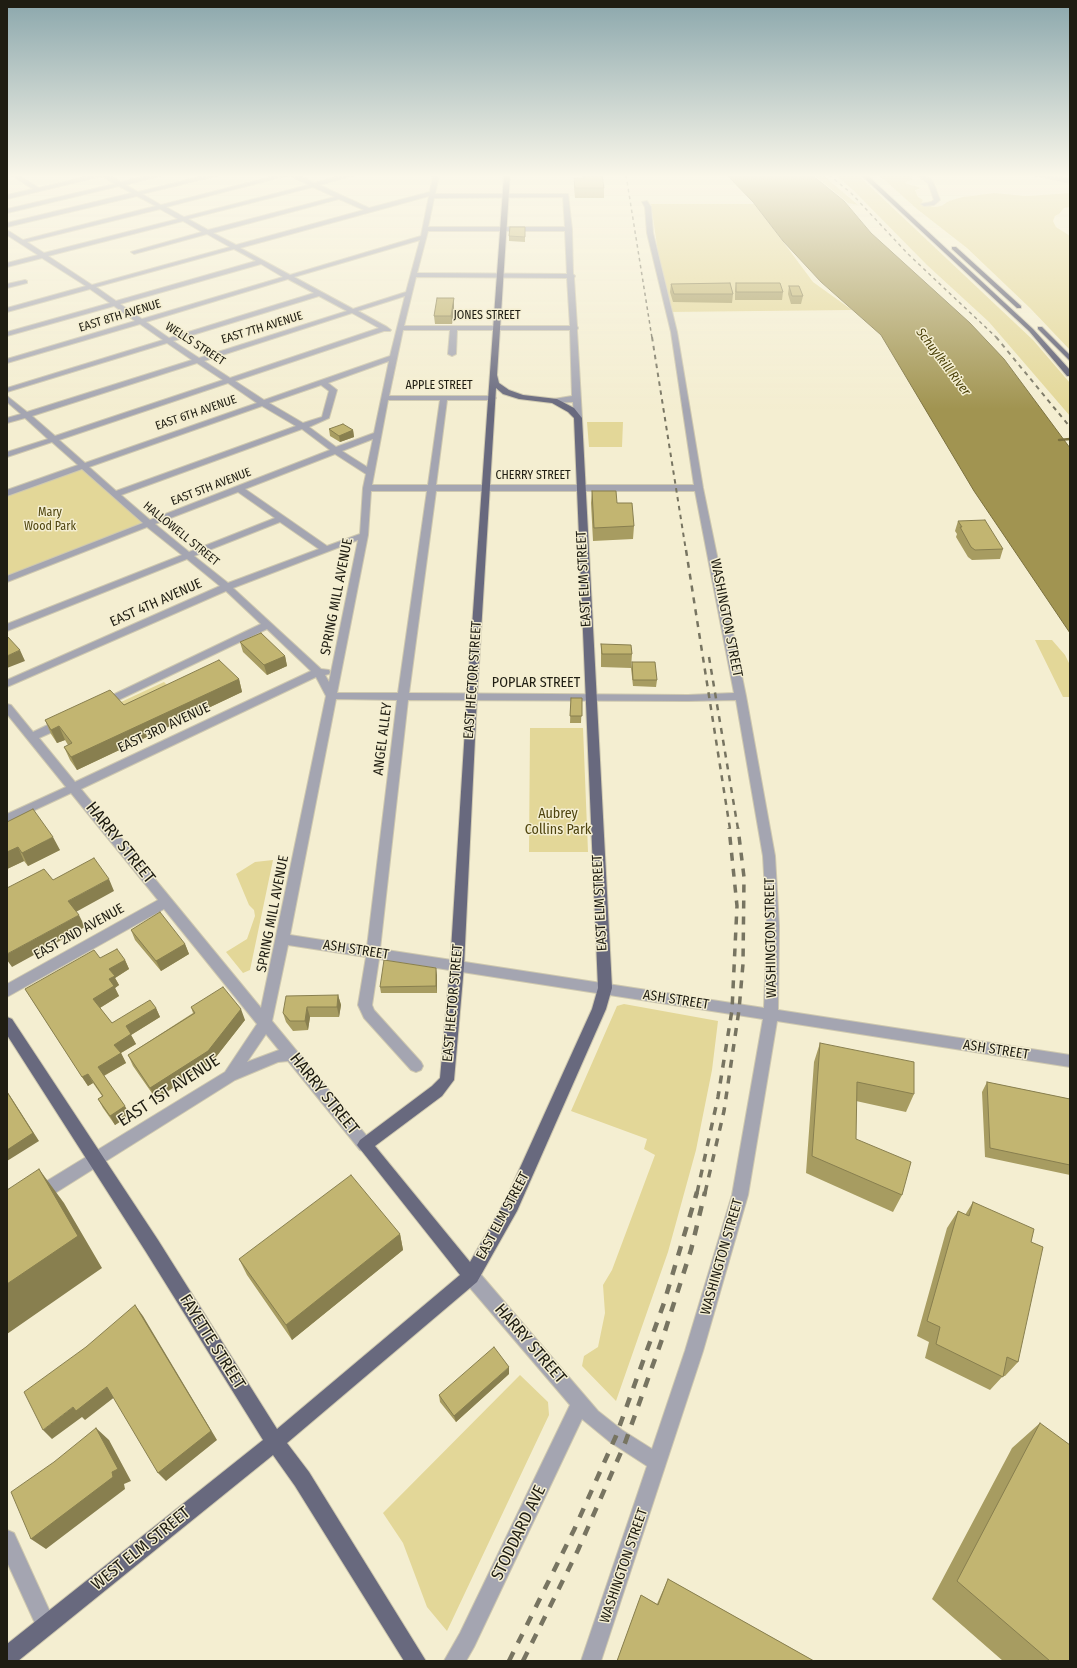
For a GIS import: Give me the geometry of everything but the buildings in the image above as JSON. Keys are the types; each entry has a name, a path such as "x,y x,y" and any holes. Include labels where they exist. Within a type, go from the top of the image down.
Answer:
{"highway":[{"path":"948,253 1031,330 1070,374"},
{"path":"960,253 1022,310"},
{"path":"1033,321 1070,359"}],"main road":[{"name":"EAST HECTOR STREET","path":"365,1145 437,1091 447,1080 457,966 472,697 501,253"},
{"path":"493,374 498,387 515,395"},
{"path":"492,398 502,395 515,395 554,401 571,410 578,418"},
{"name":"EAST ELM STREET","path":"275,1442 471,1276 511,1206 593,1025 605,988 580,488 578,418"},
{"name":"FAYETTE STREET","path":"7,1023 96,1158 275,1442 302,1479 412,1655"},
{"name":"HARRY STREET","path":"365,1145 471,1276"},
{"name":"WEST ELM STREET","path":"7,1657 46,1624 275,1442"}],"street":[{"name":"WELLS STREET","path":"38,253 90,286 169,341 231,380 263,403 304,427 336,452 370,473"},
{"path":"7,265 55,253"},
{"path":"7,310 213,253"},
{"path":"246,253 353,311 386,328 399,332"},
{"name":"EAST 8TH AVENUE","path":"7,361 289,277 363,253"},
{"name":"SPRING MILL AVENUE","path":"265,1024 364,535 370,473 399,332 419,253"},
{"name":"EAST ELM STREET","path":"571,253 578,418"},
{"name":"WASHINGTON STREET","path":"591,1661 694,1352 740,1195 771,1016 774,926 769,856 741,696 699,488 674,332 655,253"},
{"path":"7,334 262,262"},
{"path":"413,275 572,276"},
{"path":"7,286 25,282"},
{"name":"EAST 7TH AVENUE","path":"7,421 409,292"},
{"path":"7,390 321,293"},
{"path":"452,354 454,327"},
{"name":"JONES STREET","path":"399,332 454,327 574,328"},
{"path":"7,456 386,328"},
{"name":"EAST 6TH AVENUE","path":"7,493 394,357"},
{"path":"115,494 304,427 325,418 332,390 323,383"},
{"path":"554,401 573,400 577,393"},
{"name":"HALLOWELL STREET","path":"7,398 24,416 54,440 149,524 227,586 318,672 331,696"},
{"name":"APPLE STREET","path":"385,398 492,398"},
{"name":"ANGEL ALLEY","path":"416,1066 369,1014 365,1005 373,953 403,697 444,398"},
{"name":"EAST 5TH AVENUE","path":"7,579 336,452 378,434"},
{"name":"CHERRY STREET","path":"368,488 699,488"},
{"path":"240,489 324,549"},
{"path":"7,628 280,519"},
{"name":"EAST 4TH AVENUE","path":"7,684 227,586 364,535"},
{"path":"92,708 268,625"},
{"name":"EAST 3RD AVENUE","path":"7,819 318,672 336,671"},
{"name":"POPLAR STREET","path":"331,696 741,696"},
{"name":"HARRY STREET","path":"7,707 74,787 265,1024 365,1145"},
{"path":"32,737 71,718"},
{"name":"EAST 2ND AVENUE","path":"7,991 167,901"},
{"name":"ASH STREET","path":"282,939 605,988 771,1016 1070,1061"},
{"name":"EAST 1ST AVENUE","path":"25,1203 230,1076 265,1024"},
{"path":"230,1076 277,1056 291,1055"},
{"name":"HARRY STREET","path":"471,1276 592,1417 616,1436 658,1463"},
{"name":"STODDARD AVE","path":"454,1661 467,1640 581,1403"},
{"path":"7,1540 46,1624"}],"green space":[{"path":"658,253 791,253 813,282 852,310 669,312 663,287"},
{"path":"915,253 941,253 1033,340 1070,383 1070,416 989,322"},
{"path":"972,253 1070,253 1070,350 1030,308"},
{"path":"587,422 623,422 622,447 589,447"},
{"name":"Mary Wood Park","path":"82,466 149,524 7,579 7,493"},
{"path":"1035,640 1052,640 1065,655 1070,665 1070,697 1063,697"},
{"path":"164,682 168,686 130,711 121,702"},
{"name":"Aubrey Collins Park","path":"530,728 583,728 588,852 529,852"},
{"path":"273,860 250,970 243,973 226,952 247,939 255,916 254,910 249,905 236,874 255,862"},
{"path":"624,1004 718,1021 712,1070 696,1150 668,1252 616,1401 582,1366 584,1356 598,1347 605,1313 603,1285 612,1270 655,1155 644,1149 647,1139 571,1111 617,1006"},
{"path":"520,1375 548,1402 549,1415 447,1631 427,1607 403,1543 383,1513"}],"water":[{"name":"Schuylkill River","path":"794,253 893,253 970,323 1004,359 1070,448 1070,633 974,491 881,335 821,282"}],"waterway":[{"path":"1059,440 1070,439"}],"railway":[{"path":"638,253 652,338"},
{"path":"907,253 996,337"},
{"path":"652,337 686,551"},
{"path":"996,337 1070,427"},
{"path":"686,550 730,829"},
{"path":"709,657 738,829"},
{"path":"697,1193 718,1097 732,1010 737,906 729,828"},
{"path":"705,1193 724,1111 739,1010 743,964 744,877 738,828"},
{"path":"509,1661 574,1530 616,1436 664,1303 697,1192"},
{"path":"523,1661 578,1550 625,1443 665,1331 691,1250 705,1192"}]}
